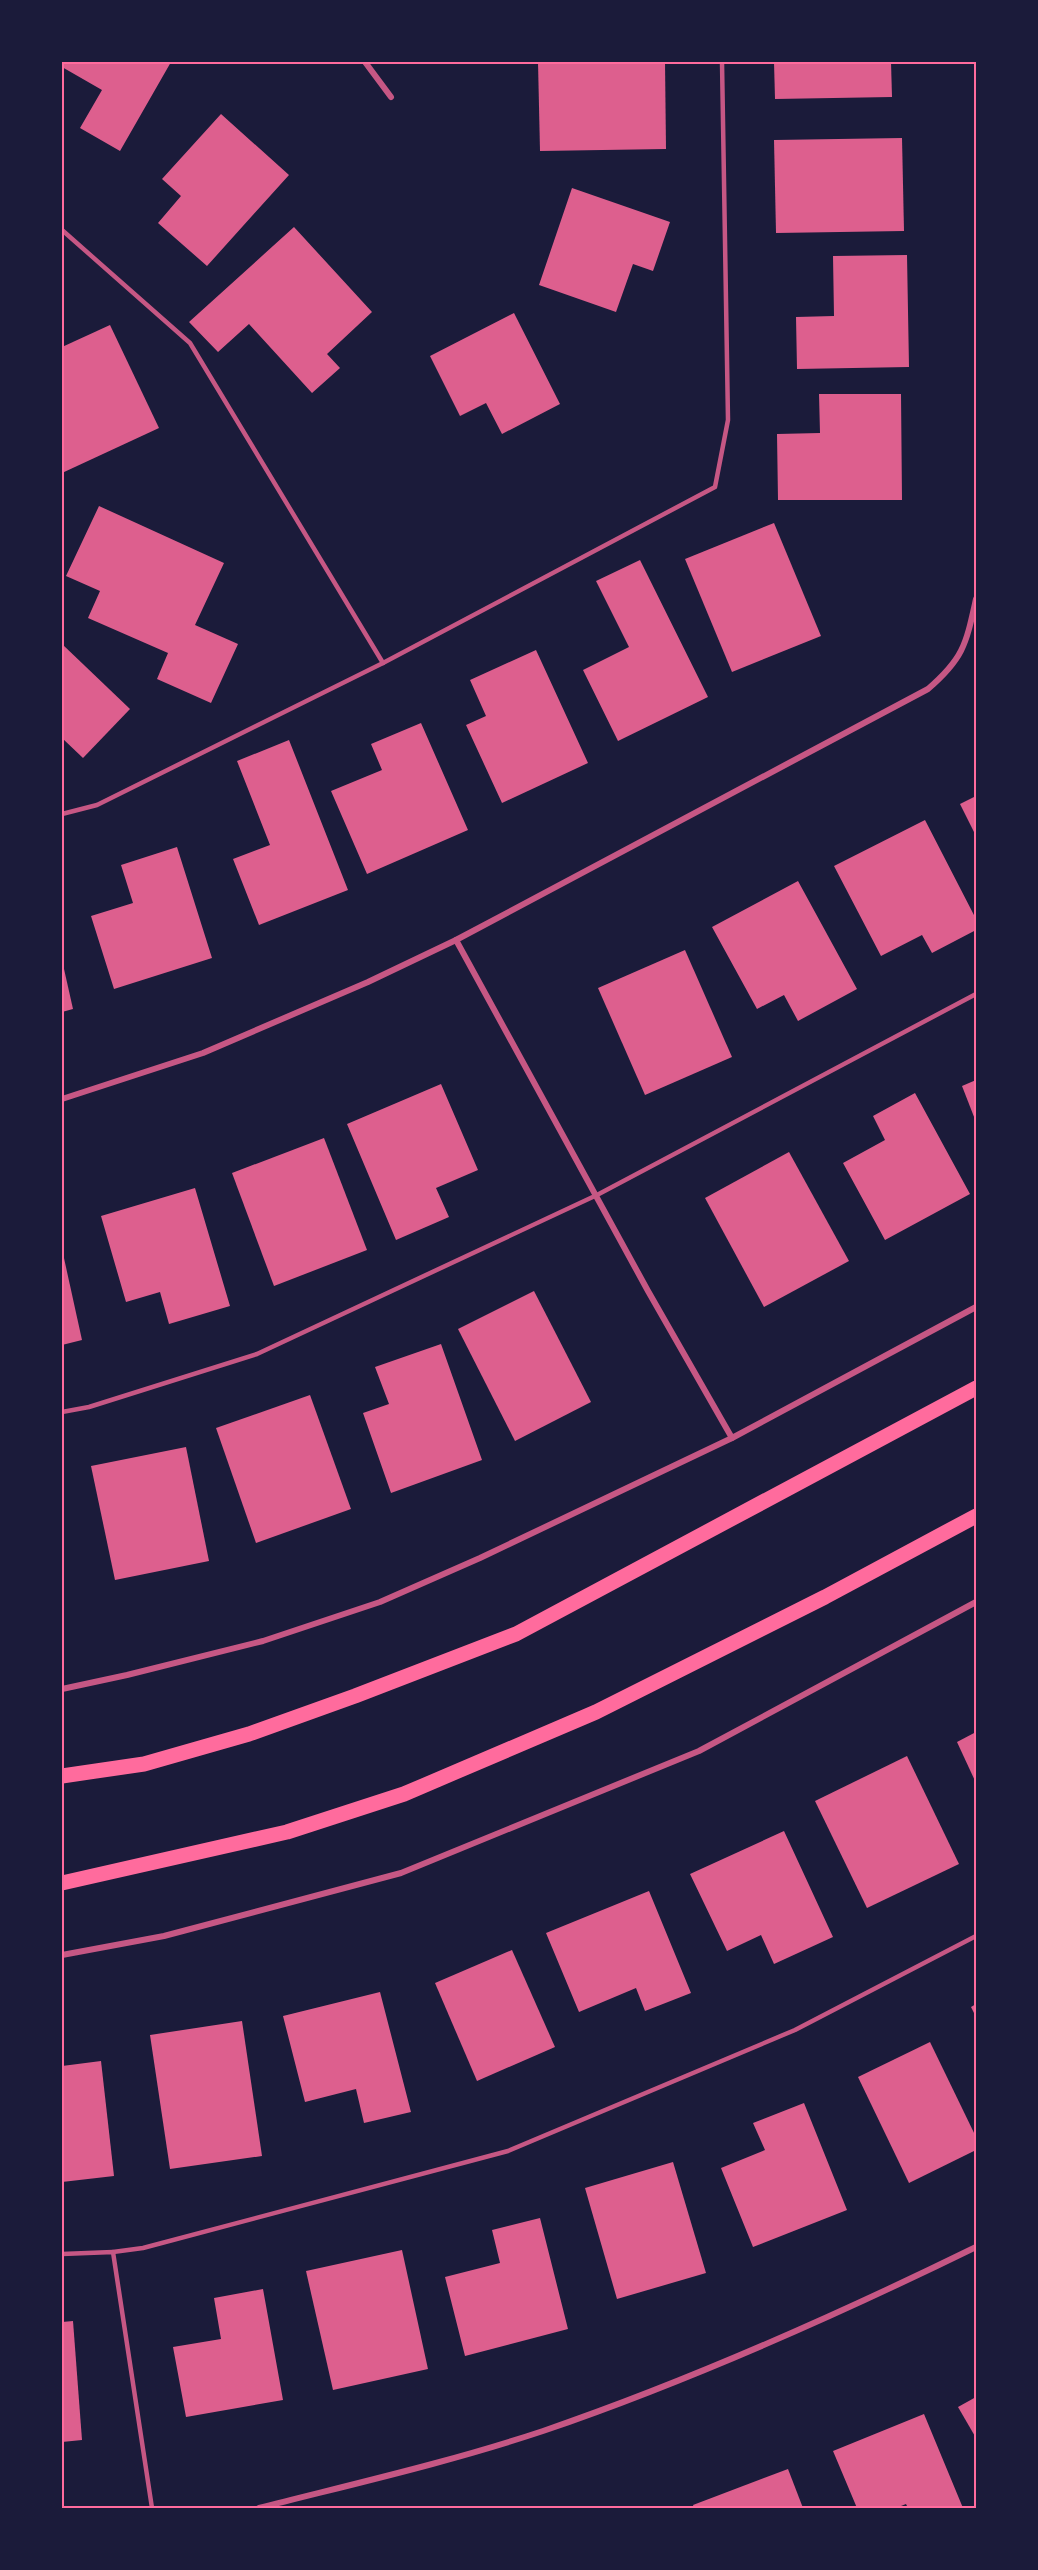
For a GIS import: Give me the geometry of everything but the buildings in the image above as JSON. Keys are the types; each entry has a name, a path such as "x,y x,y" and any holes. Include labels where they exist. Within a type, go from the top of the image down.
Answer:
{"main road":[{"path":"62,1776 144,1764 249,1734 516,1634 976,1388"},
{"path":"62,1883 287,1832 404,1794 596,1712 825,1597 976,1516"}],"street":[{"path":"365,62 391,97"},
{"path":"62,1100 203,1053 368,982 456,940 928,689 949,671 965,645 976,599"},
{"path":"456,940 648,1291 732,1438"},
{"path":"62,1689 263,1641 380,1602 480,1558 732,1438 976,1307"},
{"path":"62,1955 164,1936 401,1873 699,1751 976,1602"},
{"path":"259,2508 432,2463 552,2428 762,2346 879,2294 976,2247"}],"lane":[{"path":"62,814 98,805 383,663 715,487 728,420 722,62"},
{"path":"62,230 190,343 383,663"},
{"path":"62,1412 89,1407 257,1354 597,1195 976,994"},
{"path":"62,2254 143,2248 508,2151 795,2030 976,1936"},
{"path":"113,2252 152,2508"}]}
